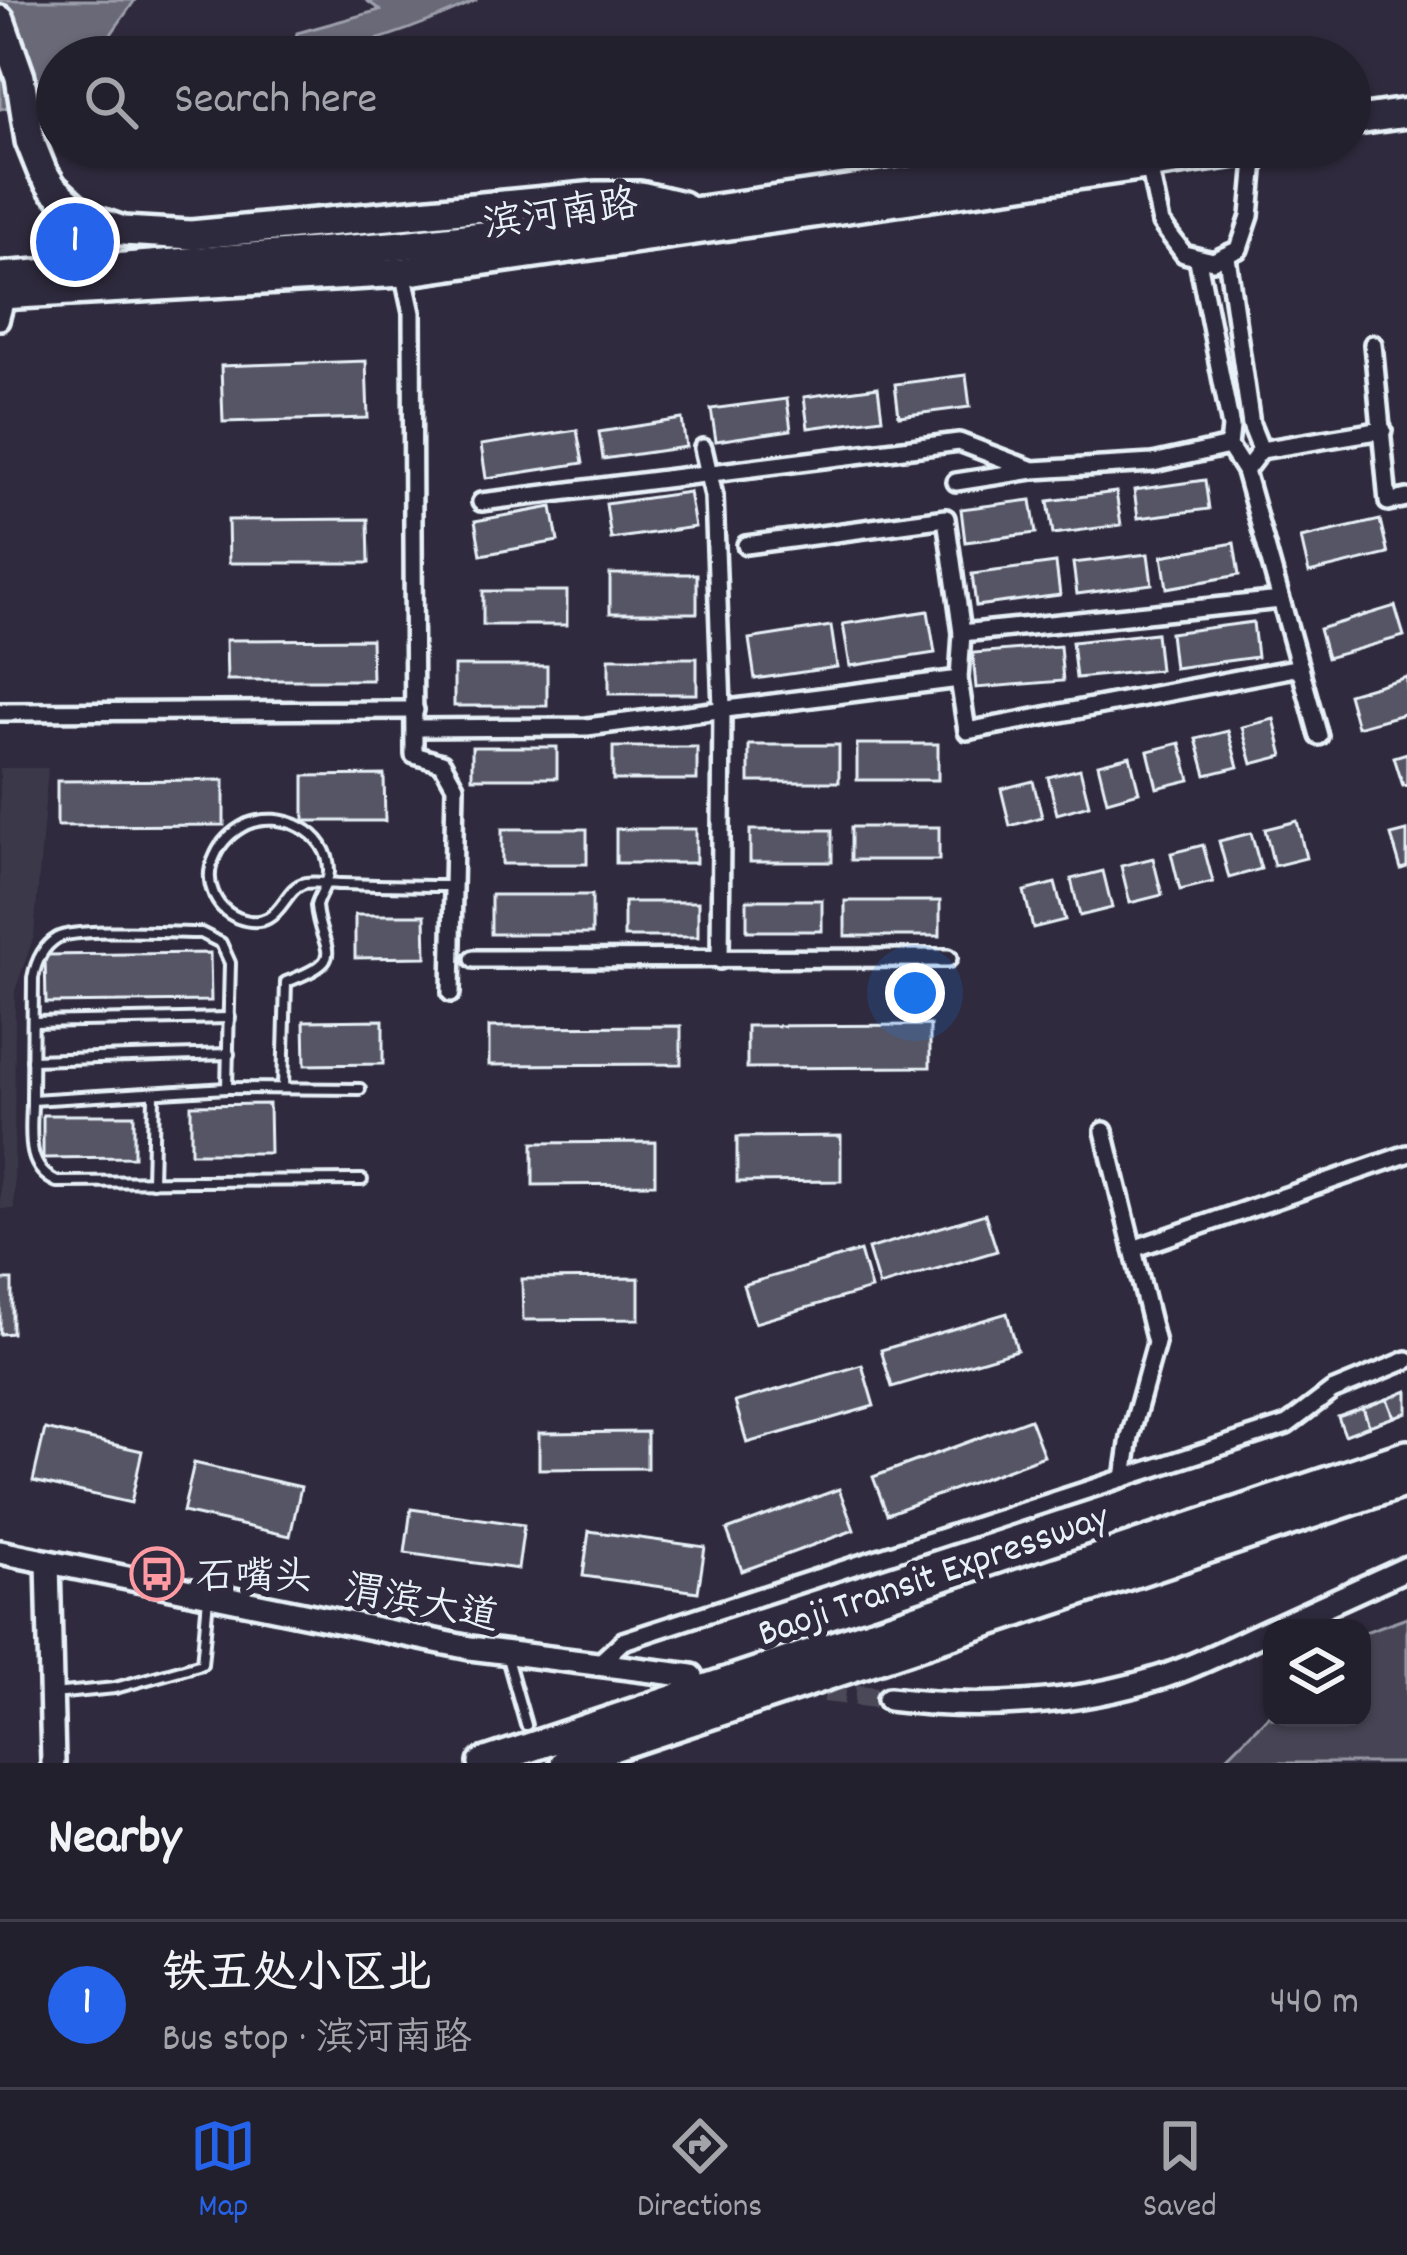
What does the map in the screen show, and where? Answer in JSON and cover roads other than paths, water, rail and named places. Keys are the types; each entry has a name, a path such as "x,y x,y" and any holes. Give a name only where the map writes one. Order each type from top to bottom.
{"highway":[{"path":"0,20 20,77 36,156"},
{"path":"1371,118 1407,113"},
{"path":"1371,134 1407,130"},
{"path":"41,168 53,188 86,218 122,231 191,236 596,196 640,196 701,211"},
{"name":"滨河南路","path":"2,297 1054,168"},
{"name":"滨河南路","path":"2,297 403,272 1075,168"},
{"name":"Baoji Transit Expressway","path":"483,1763 1407,1455"},
{"name":"Baoji Transit Expressway","path":"565,1763 1407,1482"}],"main road":[{"name":"渭滨大道","path":"0,1552 505,1652 692,1676"},
{"path":"48,1562 52,1763"},
{"path":"1296,1619 1407,1568"},
{"path":"889,1699 947,1706 1067,1700 1163,1677 1263,1634"}],"street":[{"path":"1154,168 1161,223 1184,254 1198,260 1227,257 1240,249 1259,168"},
{"path":"1227,257 1251,424 1261,450"},
{"path":"1198,260 1231,427 1229,446 1245,471 1319,736"},
{"path":"403,272 412,313 414,755 442,763 455,786 452,993"},
{"path":"1373,344 1388,502 1407,498"},
{"path":"1245,471 1261,450 1383,430"},
{"path":"481,502 958,442 1033,470"},
{"path":"956,482 1033,470 1154,463 1229,446"},
{"path":"703,448 713,496 722,707 720,960"},
{"path":"746,544 946,518 962,633 959,679 967,730 1300,668"},
{"path":"962,633 1281,600"},
{"path":"415,728 587,727 959,679"},
{"path":"0,712 415,710"},
{"path":"474,959 948,958"},
{"path":"1104,1131 1156,1343 1130,1437 1124,1478"},
{"path":"1133,1249 1407,1154"},
{"path":"598,1664 622,1640 1287,1425 1332,1391 1407,1360"}],"lane":[{"path":"284,1088 286,982 314,971 327,953 328,941 316,906 327,884 328,862 317,841 300,826 278,820 255,821 234,832 218,849 210,871 212,889 233,916 249,920 265,919 280,910 294,888 305,883 327,884 453,886"},
{"path":"226,1088 229,956 221,943 208,934 68,934 48,945 37,962 32,1022 32,1159 46,1177 57,1182 362,1180"},
{"path":"32,1022 230,1018"},
{"path":"32,1060 229,1054"},
{"path":"32,1100 226,1088 360,1089"},
{"path":"152,1182 154,1095"},
{"path":"51,1694 116,1688 202,1664 208,1595"},
{"path":"505,1652 526,1725"}],"water":[{"path":"0,0 135,0 110,36 36,36 36,100 0,109"},
{"path":"366,0 477,0 386,36 296,36 380,10"}],"tunnel":[{"path":"794,1688 889,1699"}],"place":[{"name":"铁五处小区北","path":"75,242"},
{"name":"石嘴头","path":"157,1574"}]}
